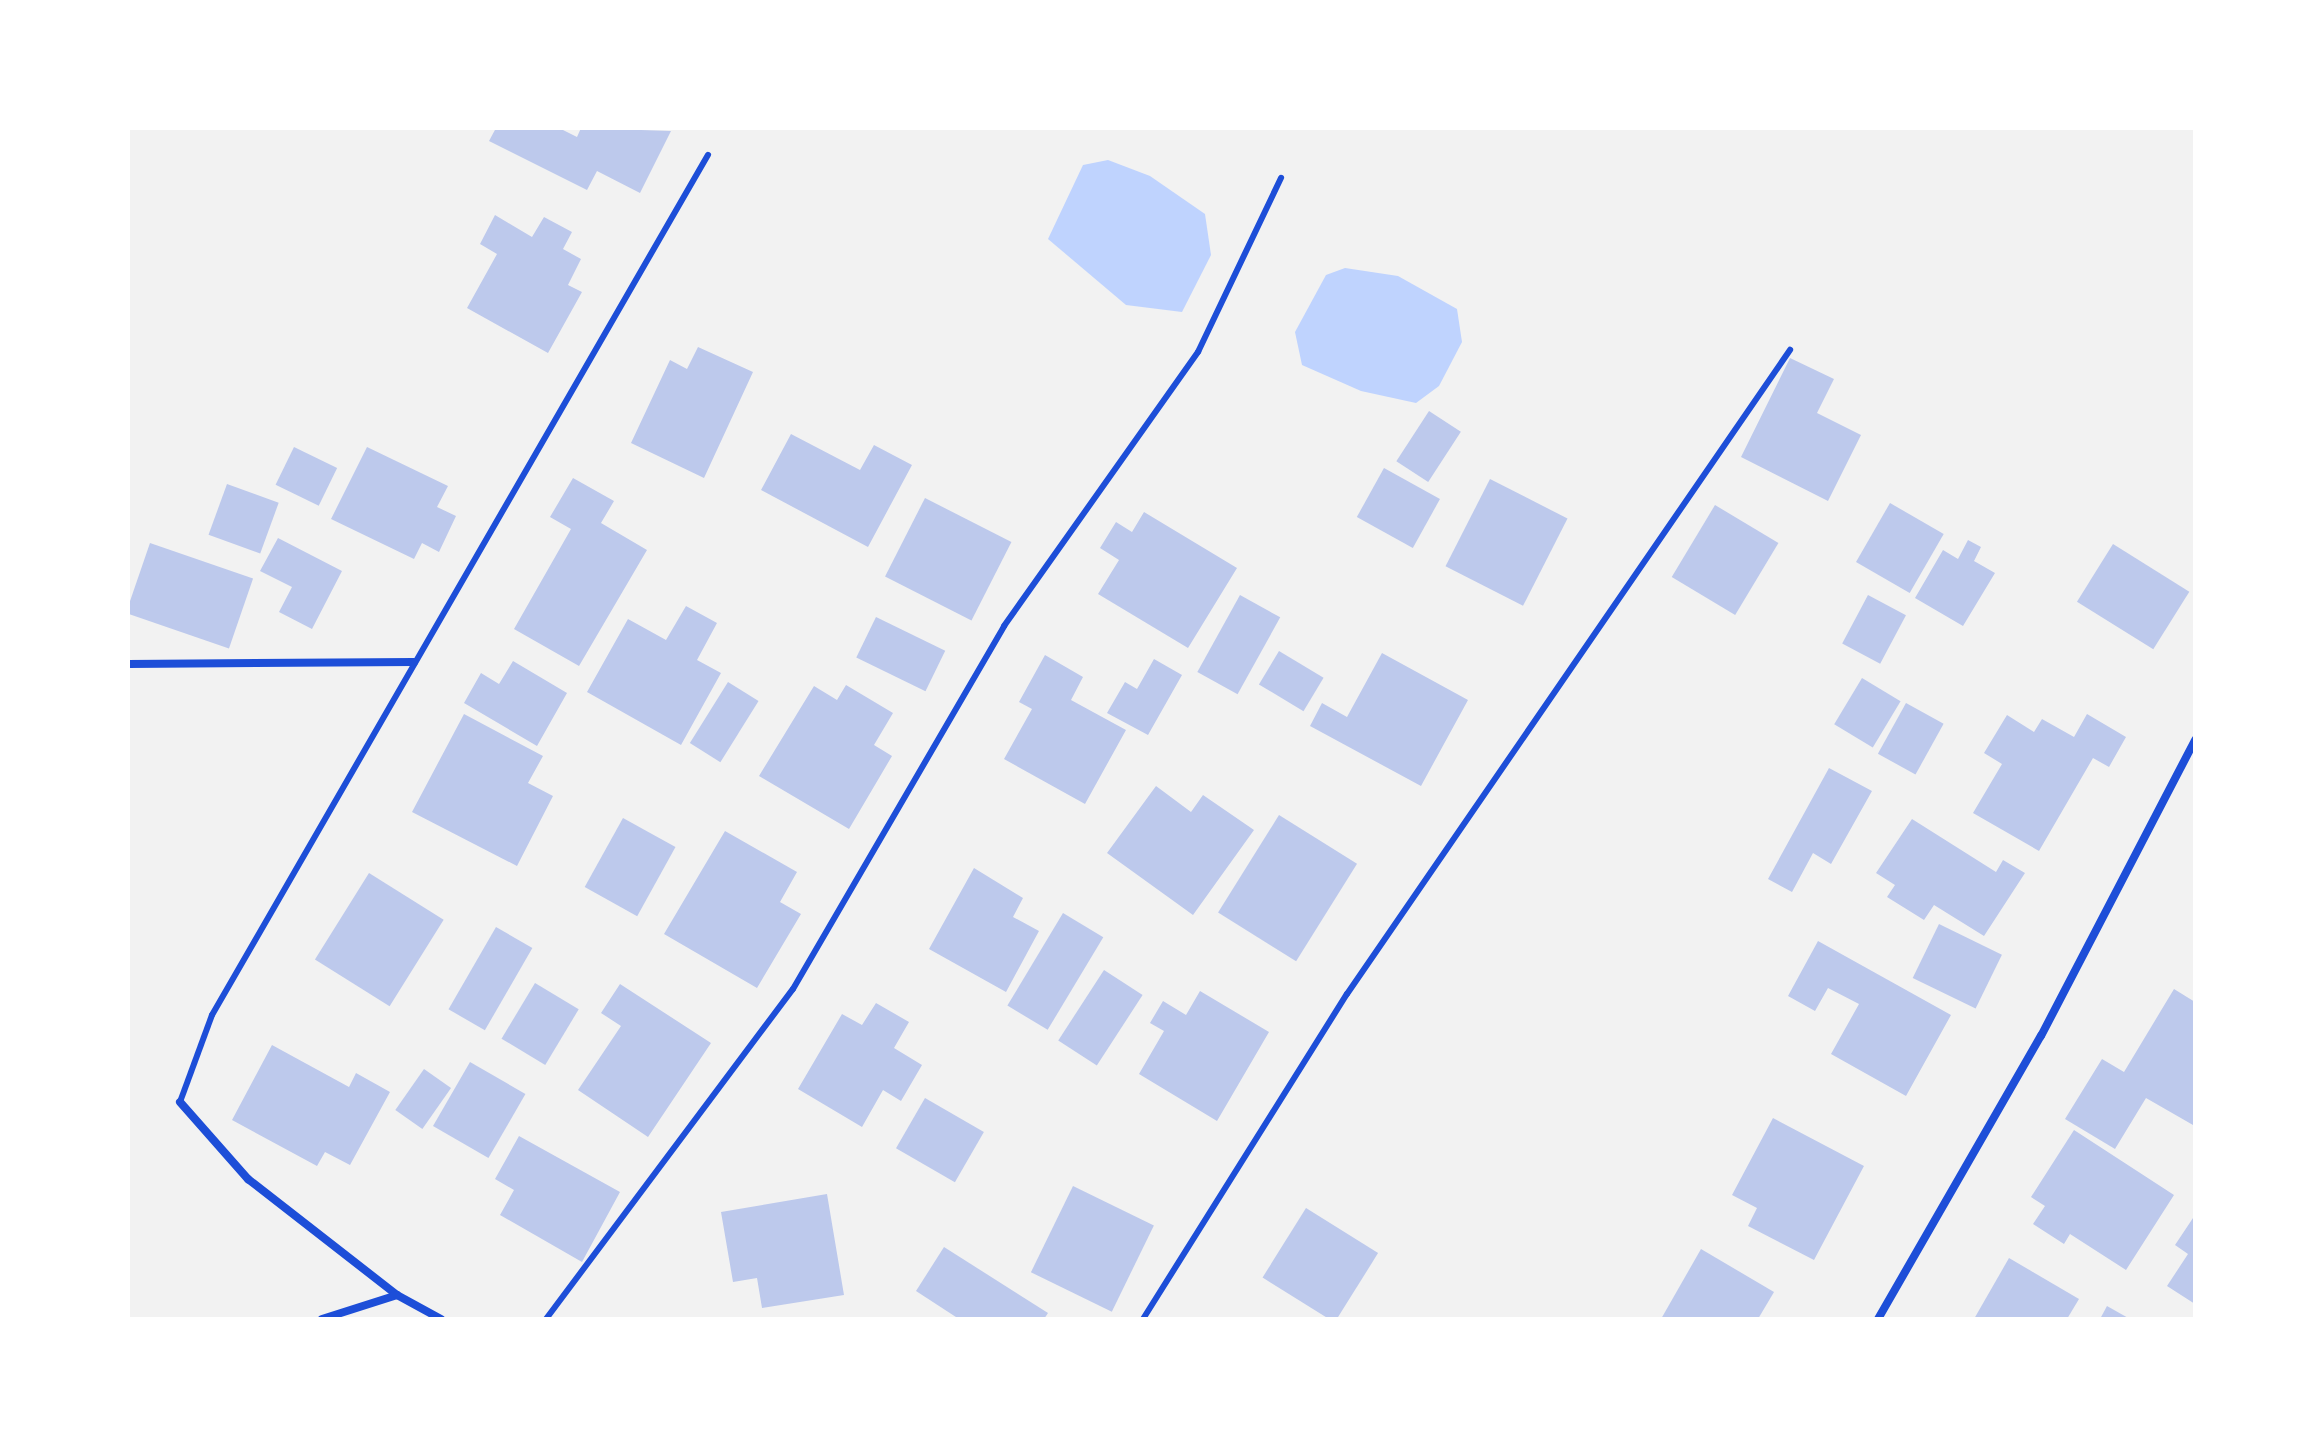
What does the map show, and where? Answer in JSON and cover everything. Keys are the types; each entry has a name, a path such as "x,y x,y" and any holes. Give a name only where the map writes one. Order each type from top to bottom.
{"street":[{"path":"128,664 414,662"},
{"path":"1878,1319 2041,1036 2195,740"},
{"path":"180,1102 248,1179 397,1295 441,1319"},
{"path":"322,1319 397,1295"}],"lane":[{"path":"180,1102 212,1015 708,155"},
{"path":"546,1319 793,989 1004,626 1198,352 1281,178"},
{"path":"1143,1319 1347,994 1790,350"}],"water":[{"path":"1108,160 1150,176 1205,214 1211,255 1182,312 1126,305 1048,239 1083,165"},
{"path":"1345,268 1398,276 1457,309 1462,342 1439,386 1416,403 1361,391 1302,365 1295,332 1326,275"}],"building":[{"path":"496,128 559,128 577,137 581,128 671,131 640,193 597,171 587,190 489,141"},
{"path":"495,215 532,237 544,217 572,232 563,249 581,259 568,285 582,292 548,353 467,308 497,254 480,244"},
{"path":"698,347 753,372 704,478 631,443 670,360 687,369"},
{"path":"1790,358 1834,379 1817,413 1861,435 1828,501 1741,457"},
{"path":"1429,411 1461,432 1428,482 1396,461"},
{"path":"791,434 860,470 874,445 912,465 868,547 761,490"},
{"path":"294,447 337,468 319,506 276,485"},
{"path":"367,447 448,486 437,507 456,516 439,552 422,543 414,559 331,519"},
{"path":"1384,468 1440,499 1413,548 1357,517"},
{"path":"573,478 614,501 601,523 647,550 579,666 514,629 571,529 550,517"},
{"path":"1490,479 1568,518 1523,606 1446,566"},
{"path":"227,484 279,503 260,554 209,535"},
{"path":"925,498 1011,542 971,620 885,576"},
{"path":"1890,503 1944,534 1910,593 1856,562"},
{"path":"1715,505 1778,543 1735,615 1672,577"},
{"path":"1144,512 1237,568 1188,648 1098,594 1119,560 1100,548 1116,522 1132,532"},
{"path":"278,538 342,571 312,629 279,612 292,587 260,571"},
{"path":"1968,540 1981,547 1974,561 1995,573 1963,626 1915,598 1943,550 1958,559"},
{"path":"150,543 253,578 229,648 128,614"},
{"path":"2113,544 2189,592 2153,649 2077,602"},
{"path":"1240,595 1280,617 1238,694 1197,672"},
{"path":"1868,595 1906,615 1880,664 1842,644"},
{"path":"686,606 717,623 697,660 721,673 681,745 587,692 628,619 666,640"},
{"path":"876,617 945,651 925,691 856,657"},
{"path":"1279,651 1324,678 1303,711 1259,684"},
{"path":"1382,653 1468,700 1421,786 1310,726 1322,703 1347,717"},
{"path":"1045,655 1083,677 1071,700 1126,730 1085,804 1004,759 1032,709 1019,702"},
{"path":"1154,659 1182,675 1148,735 1107,713 1125,682 1137,689"},
{"path":"513,661 567,693 537,746 464,703 481,673 499,684"},
{"path":"1862,678 1901,701 1873,747 1834,724"},
{"path":"728,682 759,701 720,762 690,743"},
{"path":"846,685 893,713 874,745 892,756 849,829 759,776 814,686 837,700"},
{"path":"1906,703 1944,724 1915,775 1878,754"},
{"path":"464,714 543,756 528,783 553,796 517,866 412,812"},
{"path":"2087,714 2126,737 2109,767 2093,758 2039,851 1973,813 2002,764 1984,753 2007,715 2034,732 2042,719 2074,737"},
{"path":"1829,768 1872,791 1831,864 1813,853 1792,892 1768,879"},
{"path":"1156,786 1191,812 1203,795 1254,830 1193,915 1107,853"},
{"path":"1279,815 1357,864 1296,961 1218,913"},
{"path":"623,818 675,847 637,916 585,887"},
{"path":"1912,819 1996,872 2003,860 2025,873 1984,936 1934,905 1924,920 1887,897 1895,885 1876,873"},
{"path":"725,831 797,872 780,902 801,914 757,988 664,934"},
{"path":"974,868 1023,898 1013,917 1039,931 1006,992 929,949"},
{"path":"369,873 444,920 390,1006 315,960"},
{"path":"1063,913 1103,937 1048,1030 1007,1006"},
{"path":"1939,924 2002,955 1976,1009 1913,978"},
{"path":"496,927 532,948 485,1030 448,1009"},
{"path":"1818,941 1951,1015 1906,1096 1831,1054 1859,1004 1828,988 1815,1011 1788,996"},
{"path":"1104,970 1143,995 1097,1066 1058,1040"},
{"path":"535,983 579,1009 545,1065 502,1039"},
{"path":"620,984 711,1043 648,1137 578,1090 621,1026 601,1013"},
{"path":"2174,989 2195,1002 2195,1121 2193,1125 2146,1098 2115,1149 2065,1119 2102,1059 2124,1072"},
{"path":"1200,991 1269,1032 1217,1121 1139,1074 1164,1031 1150,1023 1163,1001 1186,1015"},
{"path":"876,1003 909,1022 894,1048 922,1065 901,1101 883,1090 862,1127 798,1089 842,1014 862,1025"},
{"path":"272,1045 349,1087 356,1073 390,1092 350,1165 325,1152 317,1166 232,1120"},
{"path":"470,1062 525,1094 488,1158 433,1126"},
{"path":"424,1069 451,1088 422,1129 395,1110"},
{"path":"925,1098 984,1132 955,1182 896,1148"},
{"path":"1773,1118 1864,1166 1814,1260 1748,1226 1757,1208 1732,1195"},
{"path":"2074,1130 2174,1195 2126,1270 2070,1234 2064,1244 2033,1224 2045,1206 2031,1197"},
{"path":"519,1136 620,1192 582,1262 500,1215 514,1190 495,1179"},
{"path":"1073,1186 1154,1225 1112,1312 1031,1272"},
{"path":"827,1194 844,1295 762,1308 757,1278 733,1282 721,1212"},
{"path":"1306,1208 1378,1253 1337,1319 1329,1319 1263,1278"},
{"path":"2195,1215 2195,1304 2167,1286 2188,1254 2175,1245"},
{"path":"944,1247 1048,1313 1044,1319 959,1319 916,1291"},
{"path":"1701,1249 1774,1292 1758,1319 1661,1319"},
{"path":"2009,1258 2079,1299 2067,1319 1974,1319"},
{"path":"2107,1306 2130,1319 2100,1319"}]}
